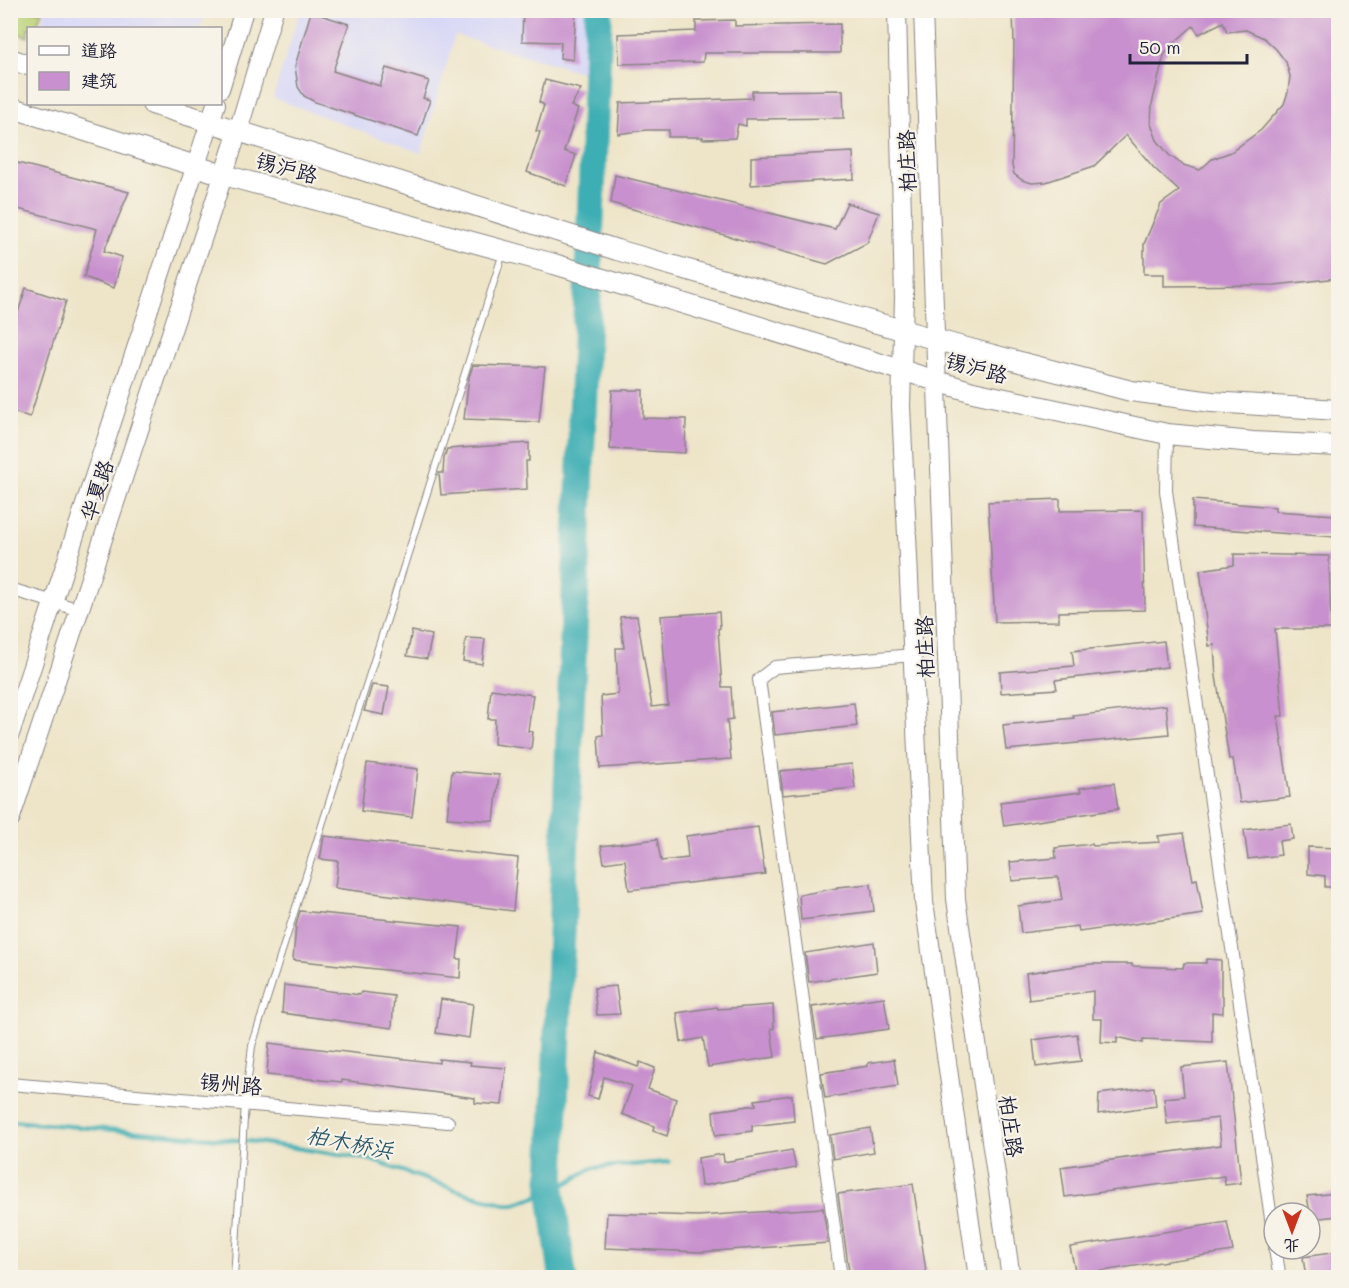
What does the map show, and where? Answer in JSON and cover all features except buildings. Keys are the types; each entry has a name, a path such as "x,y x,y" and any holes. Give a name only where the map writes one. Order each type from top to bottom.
{"main road":[{"path":"10,59 27,65"},
{"name":"锡沪路","path":"159,105 213,113 238,131 617,250 1131,391 1212,402 1338,410"},
{"name":"锡沪路","path":"10,107 224,175 503,252 555,264 994,397 1167,434 1253,442 1338,446"}],"street":[{"path":"222,82 244,10"},
{"name":"华夏路","path":"10,820 224,175 274,10"},
{"name":"柏庄路","path":"897,10 903,330 902,406 924,902 978,1278"},
{"name":"柏庄路","path":"923,10 956,900 1011,1278"},
{"name":"华夏路","path":"10,734 213,113"},
{"path":"1167,434 1166,491 1269,1201"},
{"path":"10,589 80,610"},
{"path":"841,1278 759,679 774,667 913,655"},
{"name":"锡州路","path":"10,1084 448,1122"},
{"path":"1277,1261 1280,1278"}],"lane":[{"path":"234,1278 245,1103 252,1046 503,252"}],"shaded area":[{"path":"45,10 206,11 200,27 47,27 41,25"},
{"path":"300,11 589,11 584,73 455,35 421,153 273,98"}],"green space":[{"path":"11,10 42,11 36,27 27,27 27,37 11,31"}],"waterway":[{"path":"563,1278 551,1192 599,10"},
{"name":"柏木桥浜","path":"10,1121 257,1142 368,1159 468,1194 510,1205 551,1192 593,1168 669,1162"}]}
